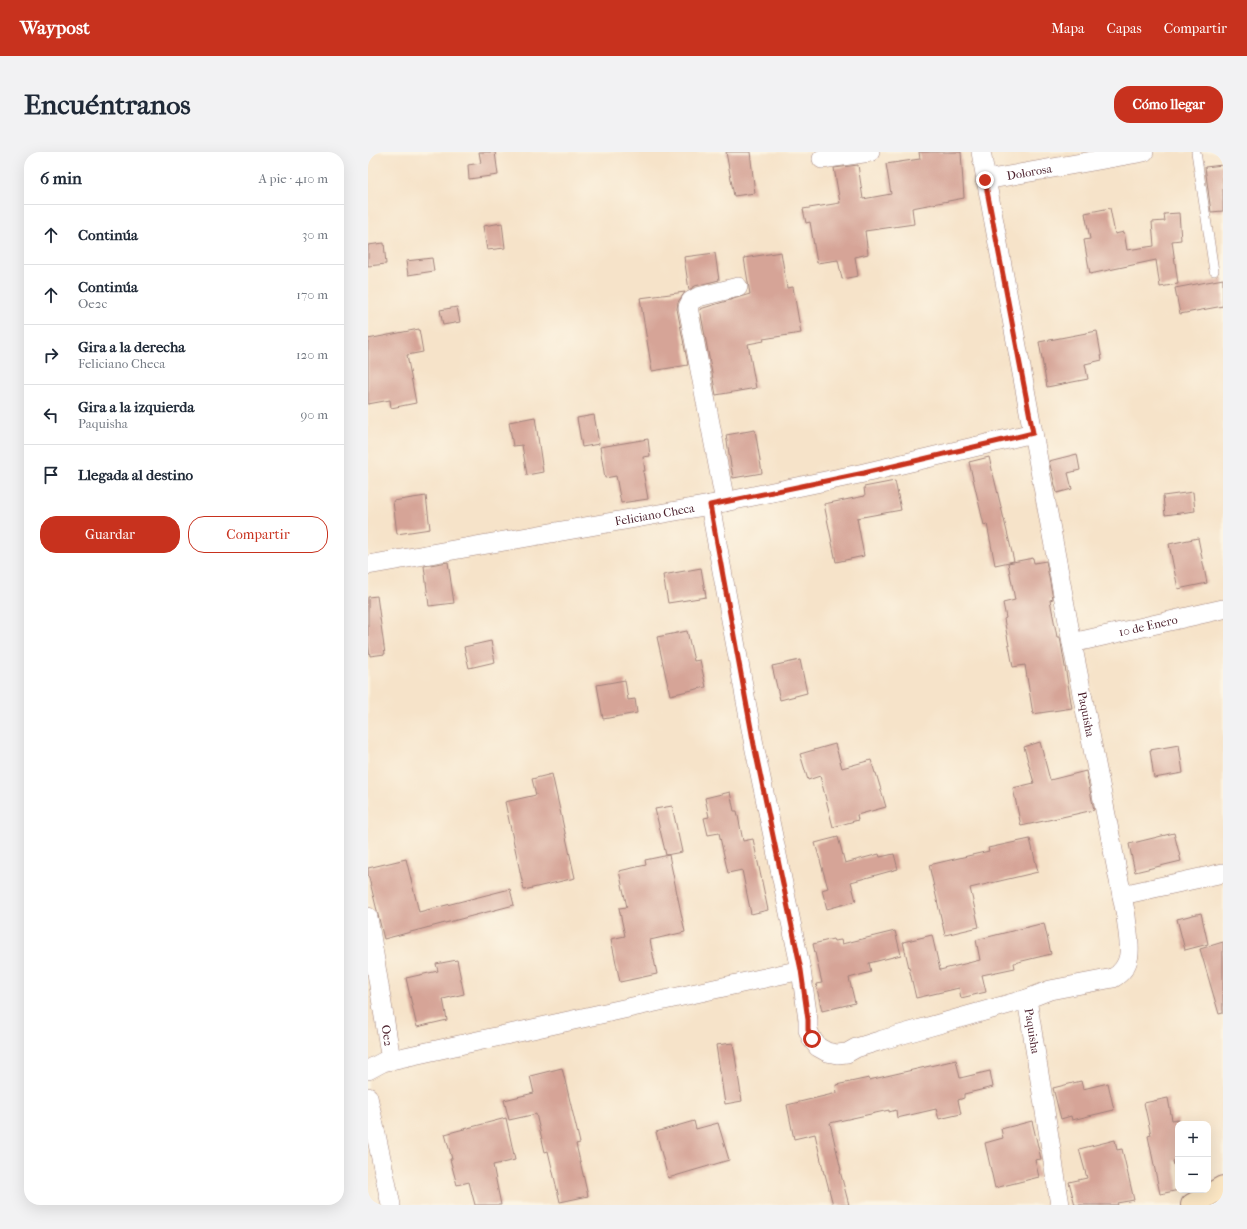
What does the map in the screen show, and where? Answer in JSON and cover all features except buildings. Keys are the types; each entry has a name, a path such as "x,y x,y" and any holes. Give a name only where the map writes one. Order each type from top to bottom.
{"street":[{"path":"822,159 870,152"},
{"name":"Paquisha","path":"981,152 1072,643 1126,916 1130,953 1125,968 1120,974 1113,978 1050,990 1027,999 1060,1205"},
{"name":"Dolorosa","path":"985,180 1144,152"},
{"path":"738,287 698,297 691,302 688,307 754,745 801,970 808,1030 818,1047 827,1052 837,1054 847,1053 856,1048 882,1040 1027,999"},
{"name":"Feliciano Checa","path":"368,565 718,504 864,473 1033,433"},
{"name":"10 de Enero","path":"1072,643 1223,609"},
{"path":"1122,895 1223,873"},
{"name":"Oe2","path":"368,917 391,1060"},
{"path":"368,1070 383,1062 391,1060 801,970"},
{"path":"368,1098 391,1205"},
{"path":"1192,1205 1223,1187"}],"lane":[{"path":"1196,152 1214,271"}],"route":[{"path":"812,1039 808,1030 801,970 754,745 710,505 864,473 1033,433 985,180"}]}
